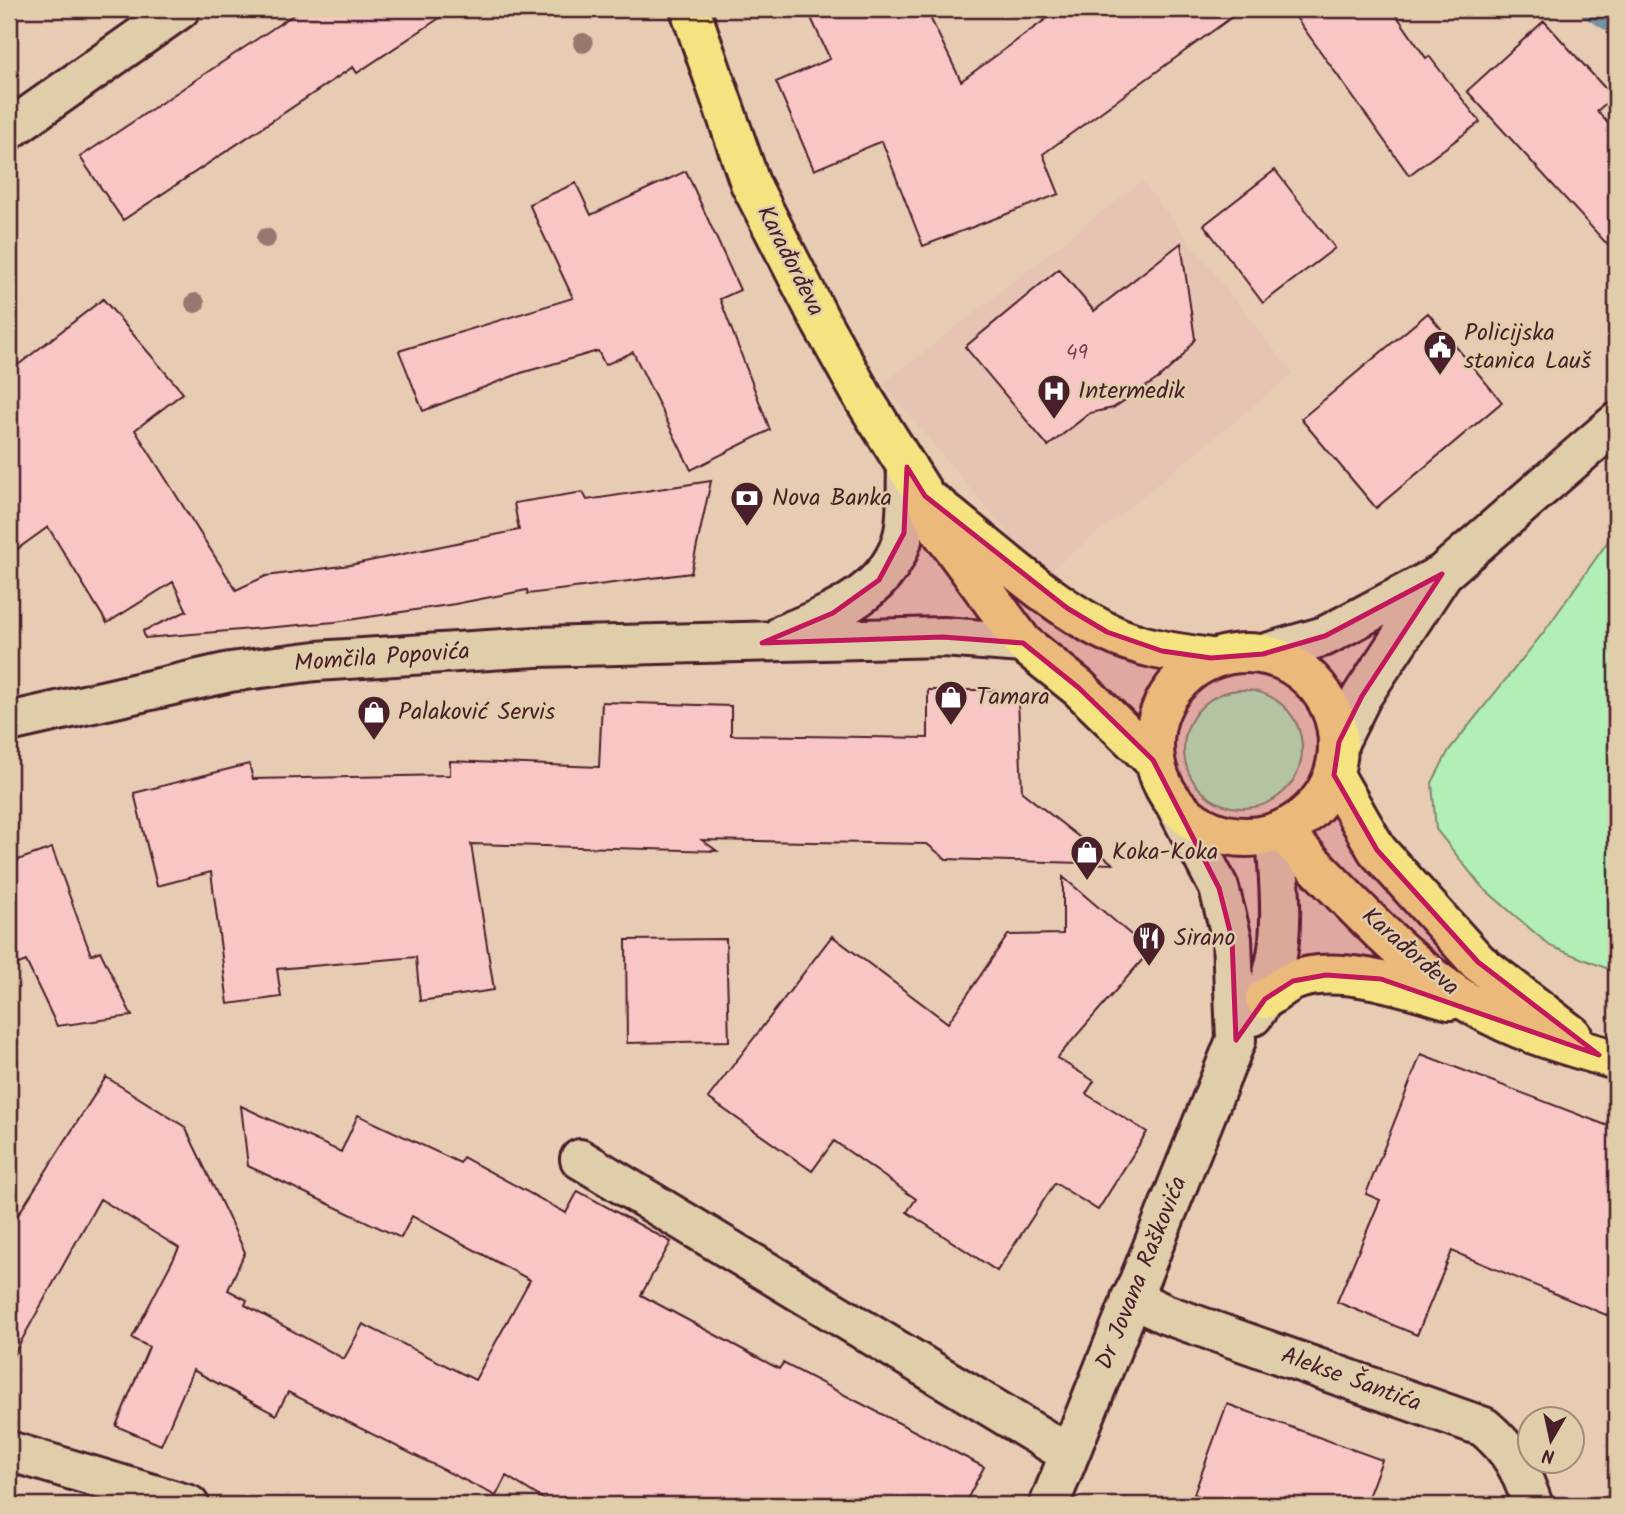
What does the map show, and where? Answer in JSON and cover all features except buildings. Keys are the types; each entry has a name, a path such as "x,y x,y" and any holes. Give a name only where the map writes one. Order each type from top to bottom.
{"main road":[{"name":"Karađorđeva","path":"690,9 750,183 839,355 916,482 940,530 1023,643 1079,688 1153,760"},
{"name":"Karađorđeva","path":"916,482 1067,608 1107,632 1162,651 1211,658"},
{"path":"1235,652 1263,654 1288,662 1310,678 1328,700 1337,726 1336,759 1315,807 1278,832 1252,837 1228,835 1206,828 1176,806 1166,791 1153,760 1152,738 1163,702 1187,673 1211,658 1235,652"},
{"name":"Karađorđeva","path":"1336,759 1377,850 1478,962 1608,1058"},
{"name":"Karađorđeva","path":"1278,832 1442,985 1476,1008 1524,1031 1608,1058"},
{"path":"1265,999 1293,981 1326,975 1381,979 1476,1008"}],"street":[{"path":"9,130 180,9"},
{"path":"1263,654 1325,636 1442,575 1616,423"},
{"name":"Momčila Popovića","path":"762,643 833,613 858,599 879,580 904,533 916,482"},
{"path":"1336,759 1362,696 1442,575"},
{"name":"Momčila Popovića","path":"9,722 230,672 316,661 536,647 943,637 1023,643"},
{"name":"Dr Jovana Raškovića","path":"1176,806 1220,888 1232,939 1236,1040"},
{"name":"Dr Jovana Raškovića","path":"1049,1505 1236,1040 1265,999 1280,949 1278,832"},
{"path":"580,1159 1069,1454"},
{"name":"Alekse Šantića","path":"1130,1298 1165,1314 1483,1427 1507,1446 1520,1469 1533,1505"},
{"path":"9,1451 189,1505"}],"highlighted area":[{"path":"907,467 925,496 1067,608 1107,632 1162,651 1211,658 1263,654 1325,636 1442,574 1362,696 1339,742 1334,775 1377,850 1478,962 1599,1055 1381,979 1326,975 1293,981 1265,999 1236,1040 1232,939 1219,888 1153,760 1079,688 1023,643 943,637 762,643 833,613 879,580 904,533"}],"shaded area":[{"path":"1142,181 1293,374 1044,576 883,384"}],"green space":[{"path":"1616,530 1616,972 1550,946 1481,886 1436,829 1432,783 1449,750 1544,632"},
{"path":"1243,690 1266,694 1285,707 1298,726 1302,749 1298,772 1285,791 1266,804 1243,808 1220,804 1201,791 1188,772 1184,749 1188,726 1201,707 1220,694"}],"waterway":[{"path":"1588,9 1616,26"}],"place":[{"name":"Policijska stanica Lauš","path":"1440,377"},
{"name":"Intermedik","path":"1054,421"},
{"name":"Nova Banka","path":"747,528"},
{"name":"Tamara","path":"951,727"},
{"name":"Palaković Servis","path":"374,742"},
{"name":"Koka-Koka","path":"1087,882"},
{"name":"Sirano","path":"1149,968"}]}
